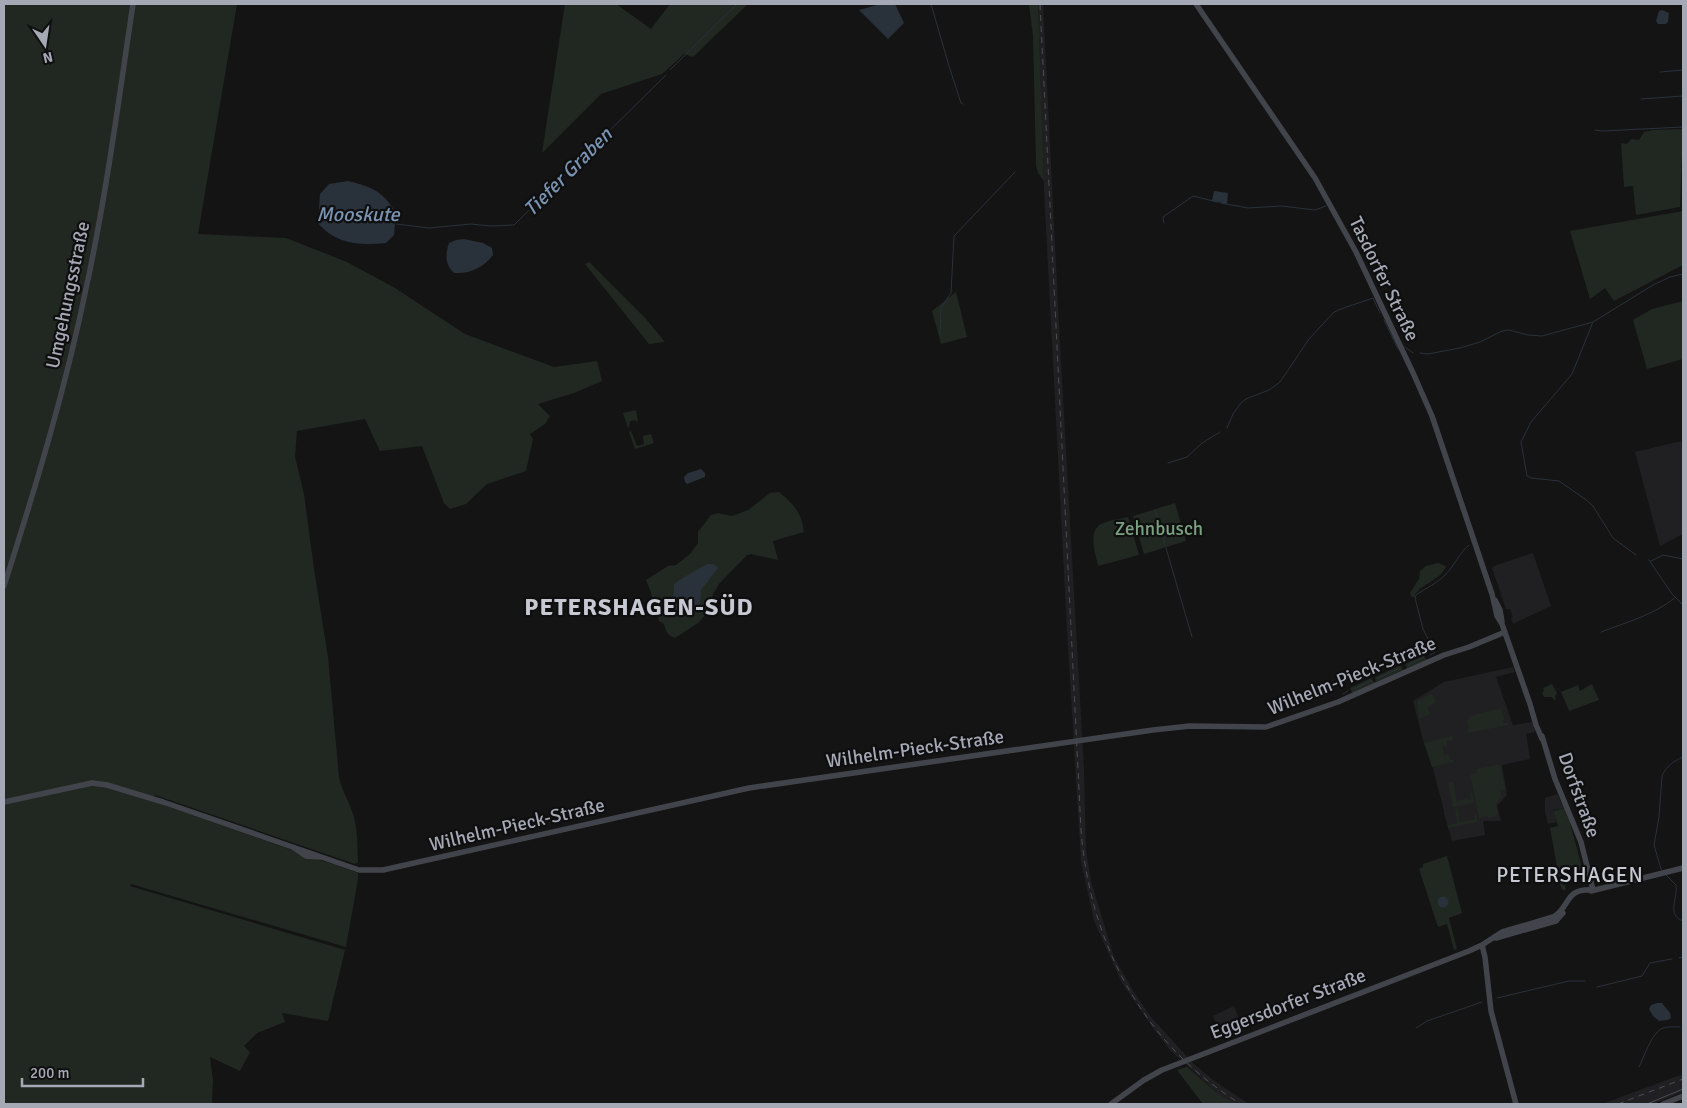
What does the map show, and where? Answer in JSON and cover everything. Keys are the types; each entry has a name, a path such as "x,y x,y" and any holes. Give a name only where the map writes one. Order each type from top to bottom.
{"street":[{"name":"Umgehungsstraße","path":"4,586 56,414 83,304 110,159 133,4"},
{"name":"Tasdorfer Straße","path":"1196,4 1315,178 1356,252 1432,416 1492,594 1500,610 1505,632"},
{"name":"Dorfstraße","path":"1505,632 1555,779 1578,833 1593,890"},
{"name":"Wilhelm-Pieck-Straße","path":"4,802 92,783 100,784 163,802 362,870 383,870 749,788 1160,729 1190,726 1266,727 1338,702 1444,655 1505,632"},
{"name":"Eggersdorfer Straße","path":"1112,1104 1144,1080 1162,1070 1482,945 1509,929 1558,914 1574,893 1683,868"},
{"path":"1482,945 1491,1012 1516,1104"},
{"path":"1663,1104 1683,1096"}],"shaded area":[{"path":"1038,4 1043,4 1084,769 1086,850 1091,881 1114,957 1151,1017 1193,1063 1213,1080 1249,1104 1235,1104 1216,1092 1170,1050 1153,1028 1122,983 1094,921 1081,861 1044,190"},
{"path":"1681,441 1683,451 1683,534 1660,546 1635,452"},
{"path":"1533,553 1551,606 1513,624 1510,609 1506,609 1492,568"},
{"path":"1513,667 1515,672 1496,677 1513,725 1532,722 1535,732 1526,734 1530,759 1502,765 1507,795 1497,806 1501,821 1483,821 1485,835 1452,841 1413,701 1444,682"},
{"path":"1557,794 1564,808 1553,810 1556,822 1548,824 1545,812 1545,798"},
{"path":"1234,1006 1244,1032 1225,1040 1213,1016"},
{"path":"1683,1074 1683,1092 1652,1104 1602,1104"}],"green space":[{"path":"4,4 237,4 198,234 286,238 347,262 395,288 465,334 554,367 597,361 602,381 574,393 538,404 550,416 545,424 530,434 533,439 526,471 487,484 466,504 450,509 444,503 422,446 380,451 365,419 297,431 295,457 304,494 328,657 339,777 355,820 358,862 355,864 155,795 152,801 292,850 304,857 327,862 358,873 358,879 346,947 131,884 130,886 345,950 328,1021 282,1013 285,1022 257,1033 244,1046 250,1052 240,1071 210,1057 213,1080 212,1104 4,1104"},
{"path":"565,4 616,4 651,29 670,4 748,4 693,57 684,54 662,74 601,94 542,153"},
{"path":"1029,4 1038,4 1044,181 1038,173 1036,165 1033,36"},
{"path":"1683,129 1680,207 1636,215 1633,186 1624,187 1621,143 1627,144 1631,139 1639,140 1644,132"},
{"path":"1683,211 1683,265 1614,301 1605,288 1590,299 1570,231"},
{"path":"589,262 646,319 665,342 649,344 585,264"},
{"path":"956,292 967,337 941,344 932,311"},
{"path":"1683,301 1683,359 1647,369 1633,320 1652,309"},
{"path":"636,410 638,421 630,421 628,428 623,413"},
{"path":"631,431 637,446 644,444 643,436 651,434 654,443 635,449 629,432"},
{"path":"779,492 796,509 804,532 773,541 778,560 751,554 747,555 719,584 713,594 707,613 698,623 675,638 670,636 664,624 659,621 646,580 668,566 676,565 690,554 698,543 698,532 711,515 718,513 732,516 748,510 770,493"},
{"name":"Zehnbusch","path":"1175,503 1186,541 1144,554 1133,516"},
{"name":"Zehnbusch","path":"1128,517 1139,555 1098,566 1093,538 1094,532 1101,524"},
{"path":"1438,563 1446,566 1440,575 1421,588 1412,597 1410,593 1419,579 1420,571 1426,566"},
{"path":"1423,656 1427,660 1407,669 1405,664"},
{"path":"1399,666 1403,670 1376,682 1375,677"},
{"path":"1371,678 1375,683 1353,694 1350,688"},
{"path":"1552,684 1557,693 1555,696 1556,701 1551,697 1544,697 1542,693 1544,691 1543,688"},
{"path":"1592,684 1599,700 1569,711 1561,692 1578,685 1580,691"},
{"path":"1432,693 1436,702 1427,708 1431,714 1419,719 1417,701"},
{"path":"1501,708 1504,717 1503,723 1508,723 1508,725 1468,733 1467,721 1470,716"},
{"path":"1452,736 1453,740 1447,741 1447,746 1442,747 1444,755 1449,754 1450,760 1454,762 1432,767 1424,743"},
{"path":"1500,764 1505,789 1500,790 1501,796 1496,805 1498,813 1496,816 1489,818 1486,816 1479,818 1470,774 1476,773 1477,769"},
{"path":"1453,782 1457,802 1466,798 1467,800 1471,799 1470,793 1472,793 1474,803 1453,807 1448,783"},
{"path":"1564,808 1582,867 1576,875 1573,873 1577,871 1575,865 1565,869 1567,875 1570,874 1571,876 1565,879 1563,875 1559,876 1563,885 1565,885 1566,889 1564,891 1561,888 1550,828 1558,826 1553,811"},
{"path":"1455,809 1458,809 1460,822 1475,819 1474,814 1476,813 1478,822 1449,828 1449,831 1444,812 1448,825 1457,823"},
{"path":"1447,856 1462,913 1449,918 1457,949 1454,950 1447,924 1438,927 1419,869 1423,867 1423,864"},
{"path":"1187,1067 1216,1092 1235,1104 1203,1104 1177,1070"}],"water":[{"path":"881,4 895,4 904,23 888,39 859,10"},
{"path":"1662,10 1669,13 1668,22 1666,24 1658,24 1656,21 1659,11"},
{"name":"Mooskute","path":"348,181 364,185 376,191 396,213 394,235 386,243 358,244 349,242 332,235 318,223 320,194 329,184"},
{"path":"1214,191 1228,193 1227,204 1212,201"},
{"path":"464,239 483,243 492,248 493,255 476,269 454,273 447,263 446,255 449,243"},
{"path":"701,469 705,473 705,477 687,484 685,482 684,477 688,473"},
{"path":"708,564 714,564 718,568 701,590 700,606 678,617 673,603 674,584"},
{"path":"1443,896 1449,902 1443,908 1437,902"},
{"path":"1662,1003 1670,1013 1671,1018 1659,1021 1653,1016 1649,1009 1651,1005"}],"waterway":[{"name":"Tiefer Graben","path":"670,70 737,4"},
{"path":"931,4 949,66 961,103 963,104"},
{"path":"1660,72 1683,70"},
{"name":"Tiefer Graben","path":"396,224 429,228 471,224 490,226 514,225 666,75"},
{"path":"1641,99 1683,96"},
{"path":"1595,130 1683,127"},
{"path":"940,335 941,308 951,293 954,236 1015,172"},
{"path":"1164,223 1163,217 1193,196 1217,202"},
{"path":"1221,203 1248,208 1282,206 1315,210 1326,206"},
{"path":"1420,353 1428,354 1460,348 1480,342 1502,331 1509,330 1528,335 1542,336 1593,322 1653,285 1670,277 1683,274"},
{"path":"1227,428 1233,414 1241,403 1246,399 1269,390 1280,382 1309,339 1333,313 1373,298 1380,313"},
{"path":"1384,320 1398,349"},
{"path":"1593,322 1572,374 1531,422 1521,442 1527,476 1559,481 1585,499 1593,506 1613,538 1636,555"},
{"path":"1405,347 1413,353"},
{"path":"1168,463 1187,457 1202,443 1220,432"},
{"path":"1155,510 1165,545"},
{"path":"1430,655 1435,652 1423,629 1415,598 1416,595 1443,577 1469,545"},
{"path":"1166,548 1192,637"},
{"path":"1651,561 1663,555 1683,559"},
{"path":"1649,560 1672,594 1683,605"},
{"path":"1601,632 1659,609 1676,597"},
{"path":"1408,665 1424,657"},
{"path":"1378,678 1400,668"},
{"path":"1354,689 1372,680"},
{"path":"1343,694 1348,691"},
{"path":"1663,871 1654,845 1659,817 1662,776 1671,764 1683,757"},
{"path":"1665,874 1676,885 1674,911 1675,915 1683,921"},
{"path":"1679,958 1683,957"},
{"path":"1597,987 1642,976 1650,963 1672,959"},
{"path":"1497,998 1569,981 1585,981"},
{"path":"1416,1028 1427,1021 1482,1002"},
{"path":"1639,1067 1657,1032 1665,1027 1680,1027"}],"tram line":[{"path":"1647,1104 1683,1089"}],"railway":[{"path":"1040,4 1081,830 1086,872 1096,912 1110,951 1128,987 1150,1021 1176,1052 1206,1080 1241,1104"},
{"path":"1618,1104 1683,1079"}],"district":[{"name":"PETERSHAGEN-SÜD","path":"639,607"},
{"name":"PETERSHAGEN","path":"1570,875"}]}
